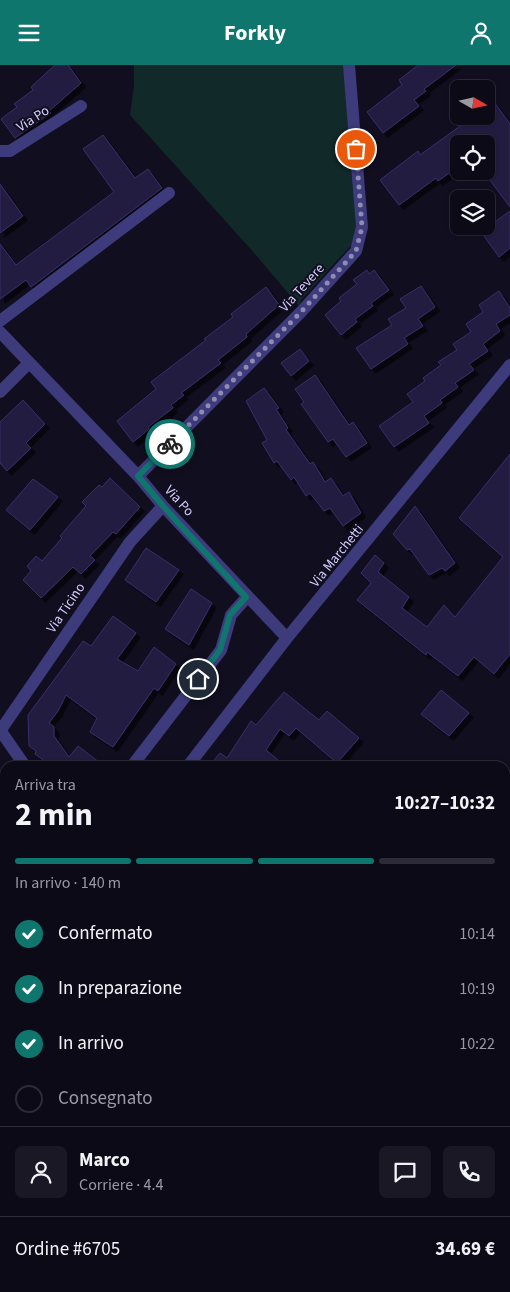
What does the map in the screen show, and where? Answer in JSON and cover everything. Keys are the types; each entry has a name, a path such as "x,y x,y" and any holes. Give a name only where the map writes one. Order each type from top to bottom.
{"street":[{"name":"Via Tevere","path":"138,476 301,312 356,251 362,227 349,65"},
{"name":"Via Po","path":"0,151 10,151 81,106"},
{"path":"0,321 169,193"},
{"name":"Via Po","path":"0,332 138,476 246,597 287,637"},
{"path":"0,392 29,363"},
{"name":"Via Marchetti","path":"192,761 287,637 510,365"},
{"name":"Via Ticino","path":"0,731 130,541 163,506"},
{"path":"136,761 220,650 230,615 246,597"},
{"path":"0,731 21,761"}],"green space":[{"path":"134,65 352,65 366,229 301,300 299,306 255,254 130,115 134,86"}],"building":[{"path":"55,65 68,65 81,83 49,111 51,113 15,138 1,119 17,107 14,104 33,90 31,87"},
{"path":"418,65 456,65 424,89 426,91 414,100 419,106 383,133 367,112 402,85 399,80"},
{"path":"495,103 510,124 510,207 490,180 495,180 495,135 450,135 450,172 438,181 436,178 399,205 380,180 418,151 420,155 462,125 495,125"},
{"path":"103,135 135,178 148,169 162,188 31,287 26,280 0,299 0,244 16,265 114,192 83,149"},
{"path":"0,184 23,216 0,233"},
{"path":"510,211 510,248 499,257 483,235 495,235 495,222"},
{"path":"367,270 369,274 374,270 389,290 371,303 373,306 355,319 357,322 341,335 325,315 341,301 339,298 357,284 353,280"},
{"path":"421,286 435,307 418,319 423,326 404,338 408,344 371,369 356,348 392,325 388,319 406,308 400,299"},
{"path":"266,287 279,305 246,334 247,337 218,360 221,363 181,393 184,395 171,405 173,408 148,427 149,429 133,442 117,421 156,389 151,382 206,340 204,339 233,317 231,314"},
{"path":"499,291 510,308 510,315 496,324 500,331 483,344 488,351 469,364 474,370 455,383 458,387 440,400 442,403 424,416 429,423 394,447 379,426 413,402 407,394 425,381 423,378 441,365 438,362 457,350 453,344 471,332 466,324 483,312 479,305"},
{"path":"300,349 309,361 291,376 281,363"},
{"path":"315,375 349,425 353,422 367,443 346,457 333,439 328,442 301,404 304,402 295,389"},
{"path":"264,388 279,408 276,409 288,428 286,430 310,464 313,462 325,482 331,478 343,496 349,492 361,513 343,526 330,508 324,511 310,493 306,496 294,477 291,480 277,461 274,463 262,443 267,440 246,401"},
{"path":"23,400 45,424 26,443 31,448 7,471 0,463 0,422"},
{"path":"510,454 510,654 494,674 474,657 458,676 427,652 426,655 357,600 371,583 361,573 375,555 384,563 378,572 409,597 402,608 427,627 444,605 455,617 503,557 459,518"},
{"path":"110,478 140,507 116,534 113,532 90,556 95,560 81,574 73,567 41,598 23,580 31,571 27,566 36,556 42,561 62,538 60,536 86,506 82,502 99,485 102,487"},
{"path":"33,479 58,497 30,530 6,510"},
{"path":"415,506 455,563 445,571 442,568 429,575 410,549 407,550 393,534"},
{"path":"146,548 179,570 156,602 125,580"},
{"path":"191,589 212,603 189,645 165,629"},
{"path":"113,616 136,633 117,659 138,671 154,647 176,664 158,691 154,688 113,747 90,732 97,718 66,695 49,723 54,727 54,736 69,757 78,746 98,761 44,761 35,754 36,751 29,746 28,715 83,641 91,646"},
{"path":"441,690 469,713 449,736 421,714"},
{"path":"284,692 319,720 327,711 359,738 339,761 335,761 296,728 289,736 280,729 266,750 277,761 213,761 220,753 227,758 251,721 256,725"}],"way so far":[{"path":"170,444 301,312 356,251 362,227 356,149"}],"route":[{"path":"170,444 138,476 246,597 230,615 220,650 198,679"}]}
